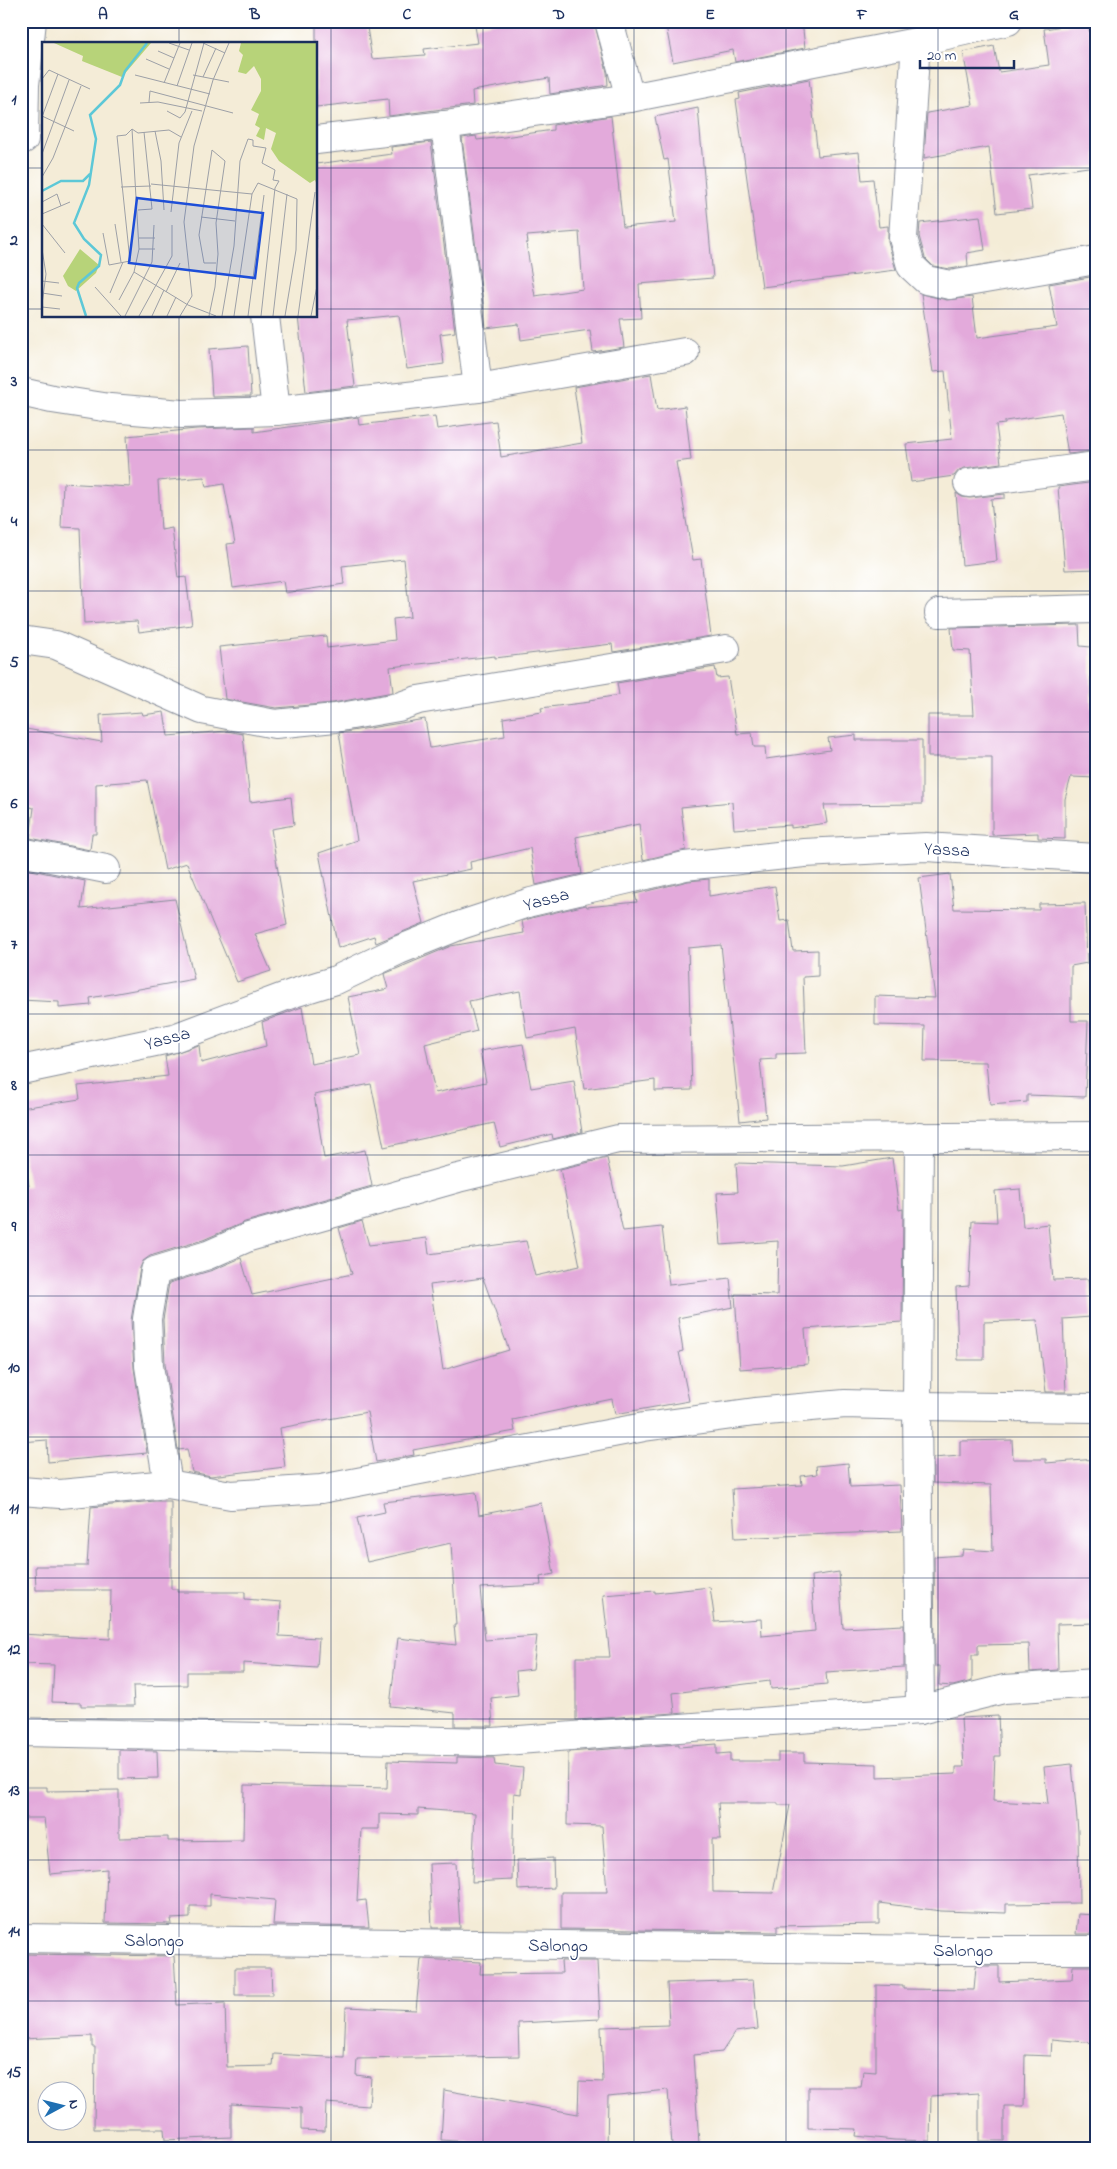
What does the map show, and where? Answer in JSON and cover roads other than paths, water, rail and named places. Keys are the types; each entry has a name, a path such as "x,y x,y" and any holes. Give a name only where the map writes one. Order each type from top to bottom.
{"street":[{"path":"30,139 24,85 32,21"},
{"path":"609,21 630,98"},
{"path":"318,140 445,125 630,98 916,42 1008,21"},
{"path":"916,42 903,238 911,266 926,280 950,285 1096,260"},
{"path":"445,125 478,388"},
{"path":"265,318 276,411"},
{"path":"21,392 110,408 182,414 276,411 478,388 685,352"},
{"path":"968,483 1096,466"},
{"path":"939,613 1096,609"},
{"path":"21,640 56,646 202,710 275,724 344,717 398,708 418,700 726,649"},
{"name":"Yassa","path":"21,1070 174,1038 294,993 336,980 399,950 470,922 531,902 685,866 804,852 926,847 1096,858"},
{"path":"21,852 106,869"},
{"path":"919,1136 917,1406 920,1710"},
{"path":"168,1484 149,1366 147,1319 155,1271 208,1255 258,1234 458,1178 618,1139 1096,1136"},
{"path":"21,1491 60,1494 168,1484 231,1495 321,1489 644,1427 746,1413 845,1404 1096,1408"},
{"path":"21,1732 493,1742 920,1710 1004,1689 1096,1683"},
{"name":"Salongo","path":"21,1938 936,1950 1096,1950"}]}
